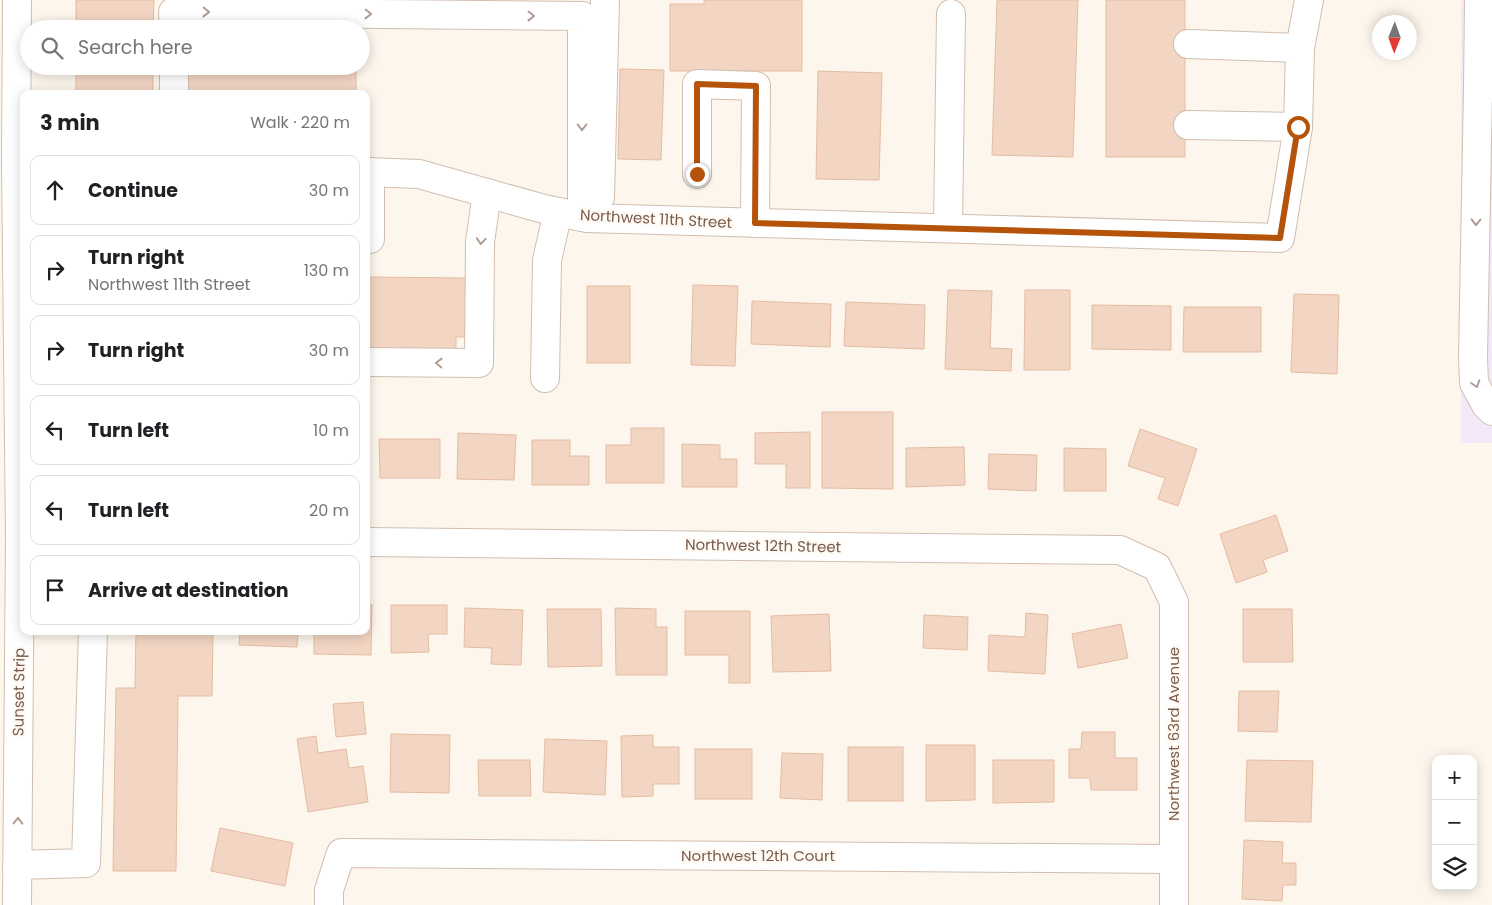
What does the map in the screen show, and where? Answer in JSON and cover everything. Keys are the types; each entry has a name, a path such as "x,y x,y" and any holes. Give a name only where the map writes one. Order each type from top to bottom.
{"street":[{"name":"Sunset Strip","path":"17,0 13,162 20,273"},
{"path":"545,378 547,260 580,216 605,0"},
{"path":"1188,125 1298,127 1300,48 1309,0"},
{"path":"1479,0 1485,88 1484,173 1473,358 1474,383 1486,405 1492,411"},
{"path":"174,20 174,12 582,16 580,216"},
{"path":"948,228 951,14"},
{"path":"1188,44 1300,48"},
{"path":"174,75 174,90"},
{"path":"697,174 697,84 756,86 755,223"},
{"name":"Northwest 11th Street","path":"370,172 419,174 580,216 1280,238 1298,127"},
{"path":"370,362 479,363 480,242 487,193"},
{"name":"Sunset Strip","path":"13,885 15,537 20,478"},
{"name":"Northwest 12th Street","path":"370,542 1120,550 1157,567"},
{"name":"Northwest 63rd Avenue","path":"1157,567 1174,602 1174,905"},
{"path":"13,885 86,863 93,635"},
{"name":"Northwest 12th Court","path":"329,905 329,890 341,853 1174,859"}],"shaded area":[{"path":"1461,0 1492,0 1492,443 1461,443"}],"building":[{"path":"76,0 154,0 153,20 76,20"},
{"path":"704,0 802,0 802,71 670,71 670,4 704,4"},
{"path":"997,0 1078,0 1073,157 992,155"},
{"path":"1106,0 1185,0 1185,157 1106,157"},
{"path":"620,69 664,70 661,160 618,159"},
{"path":"818,71 882,73 879,180 816,179"},
{"path":"76,75 153,75 153,90 76,90"},
{"path":"180,75 356,75 356,90 179,90"},
{"path":"370,277 466,278 466,337 456,337 456,356 370,356"},
{"path":"693,285 738,286 735,366 691,365"},
{"path":"587,286 630,286 630,363 587,363"},
{"path":"948,290 992,291 990,348 1012,349 1011,371 945,369"},
{"path":"1025,290 1070,290 1070,370 1024,370"},
{"path":"1294,294 1339,295 1337,374 1291,372"},
{"path":"752,301 831,304 830,347 751,344"},
{"path":"846,302 925,305 924,349 844,346"},
{"path":"1092,305 1171,306 1171,350 1092,349"},
{"path":"1184,307 1261,307 1261,352 1183,352"},
{"path":"822,412 893,412 893,489 822,488"},
{"path":"631,428 664,428 664,483 606,483 606,445 631,445"},
{"path":"1140,429 1197,449 1178,506 1158,499 1165,478 1128,466"},
{"path":"810,432 810,488 786,488 786,464 755,464 755,433"},
{"path":"458,433 516,435 514,480 457,479"},
{"path":"379,439 440,439 440,478 380,478"},
{"path":"532,440 570,440 570,456 589,456 589,485 532,485"},
{"path":"682,444 720,445 720,459 737,459 737,487 682,487"},
{"path":"964,447 965,485 906,487 906,448"},
{"path":"1064,448 1106,449 1106,491 1064,491"},
{"path":"989,454 1037,455 1036,491 988,489"},
{"path":"1276,515 1288,551 1263,560 1267,572 1236,583 1220,534"},
{"path":"370,605 372,605 371,655 314,654 314,635 370,635"},
{"path":"391,605 447,605 447,634 428,634 429,652 391,653"},
{"path":"465,608 523,610 521,665 491,664 492,648 464,647"},
{"path":"615,608 656,609 656,627 667,627 667,675 616,675"},
{"path":"547,609 601,609 602,666 548,667"},
{"path":"1243,609 1292,609 1293,662 1243,662"},
{"path":"685,611 750,611 750,683 729,683 729,655 685,655"},
{"path":"1026,613 1048,615 1045,674 988,671 989,635 1025,637"},
{"path":"829,614 831,671 773,672 771,616"},
{"path":"924,615 968,617 967,650 923,648"},
{"path":"1121,624 1128,658 1078,668 1072,634"},
{"path":"136,635 213,635 212,696 178,696 176,871 113,871 116,688 135,688"},
{"path":"240,635 298,635 297,647 239,645"},
{"path":"1239,691 1279,691 1277,732 1238,731"},
{"path":"363,702 366,734 336,737 333,704"},
{"path":"1082,732 1115,732 1115,758 1137,758 1137,790 1091,790 1090,778 1069,778 1069,749 1081,749"},
{"path":"391,734 450,735 449,793 390,792"},
{"path":"653,735 653,747 679,747 679,784 653,784 653,796 622,797 621,736"},
{"path":"316,736 318,753 346,749 349,768 363,766 368,802 308,812 297,739"},
{"path":"545,739 607,741 605,795 543,792"},
{"path":"926,745 975,745 975,800 926,801"},
{"path":"848,747 903,747 903,801 848,801"},
{"path":"695,749 752,749 752,799 695,799"},
{"path":"782,753 823,754 822,800 780,798"},
{"path":"478,760 530,760 531,796 479,796"},
{"path":"993,760 1054,760 1054,802 993,803"},
{"path":"1247,760 1313,761 1311,822 1245,821"},
{"path":"220,828 293,843 285,886 211,871"},
{"path":"1244,840 1283,842 1282,863 1296,863 1296,885 1283,885 1282,901 1242,899"}],"route":[{"path":"697,174 697,84 756,86 755,223 1280,238 1298,127"}]}
